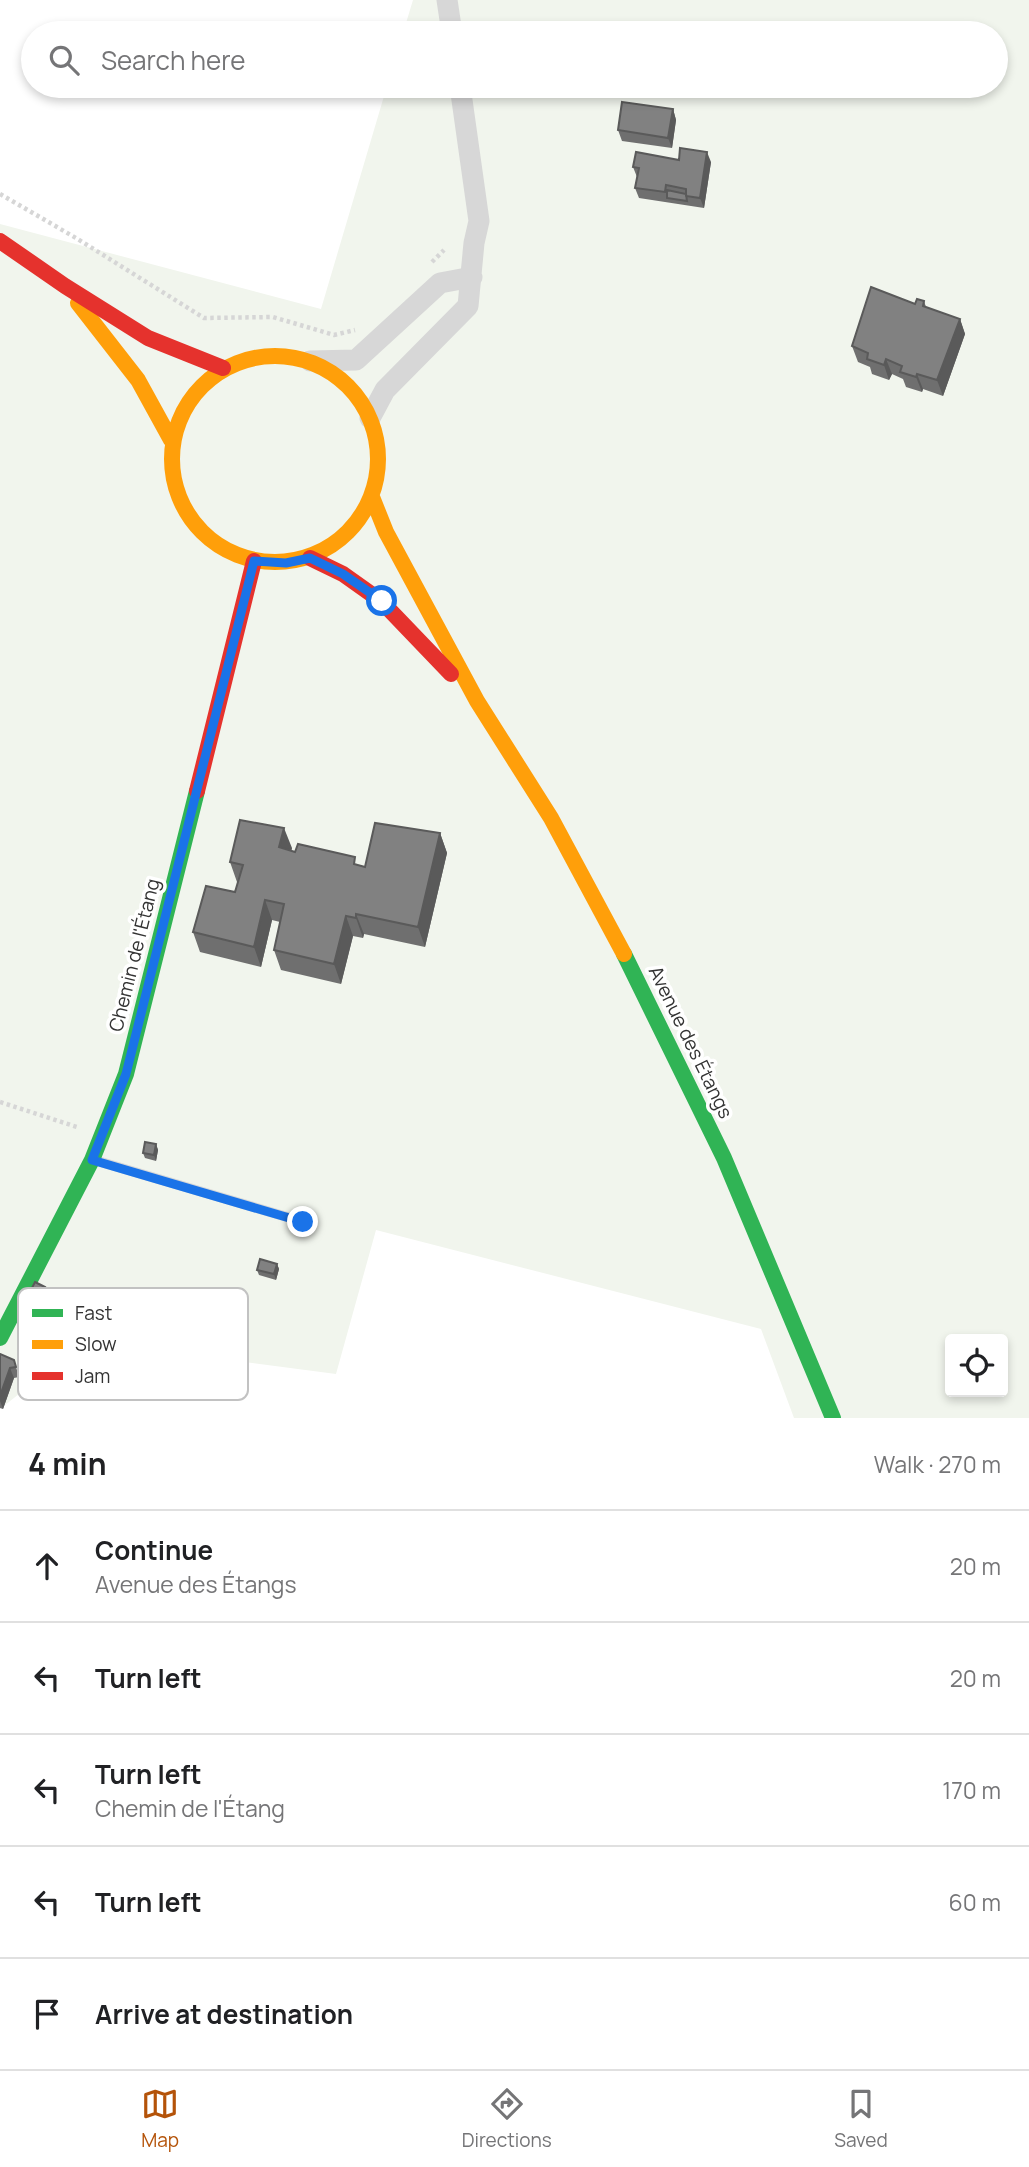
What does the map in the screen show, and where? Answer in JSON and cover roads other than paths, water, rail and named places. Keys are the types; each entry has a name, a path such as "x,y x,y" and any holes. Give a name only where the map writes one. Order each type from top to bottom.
{"street":[{"path":"447,0 450,21"},
{"path":"370,418 385,390 468,306 474,243 480,221 462,98"},
{"path":"0,241 148,338 223,368"},
{"path":"310,361 344,380 364,405 370,418 377,436 378,474 368,507 341,540 310,558 286,563 254,561 225,551 194,526 177,496 170,465 172,440 175,427 189,399 223,368 269,355 310,361 356,360 440,284 472,277"},
{"path":"65,286 138,380 172,440"},
{"name":"Avenue des Étangs","path":"372,497 386,532 477,701 551,818 642,988 724,1158 833,1418"},
{"name":"Avenue des Étangs","path":"310,558 343,574 382,601 477,701"},
{"name":"Chemin de l'Étang","path":"26,1288 92,1160 126,1074 254,561"},
{"name":"Chemin de l'Étang","path":"0,1338 18,1303"}],"lane":[{"path":"92,1160 303,1222"}]}
